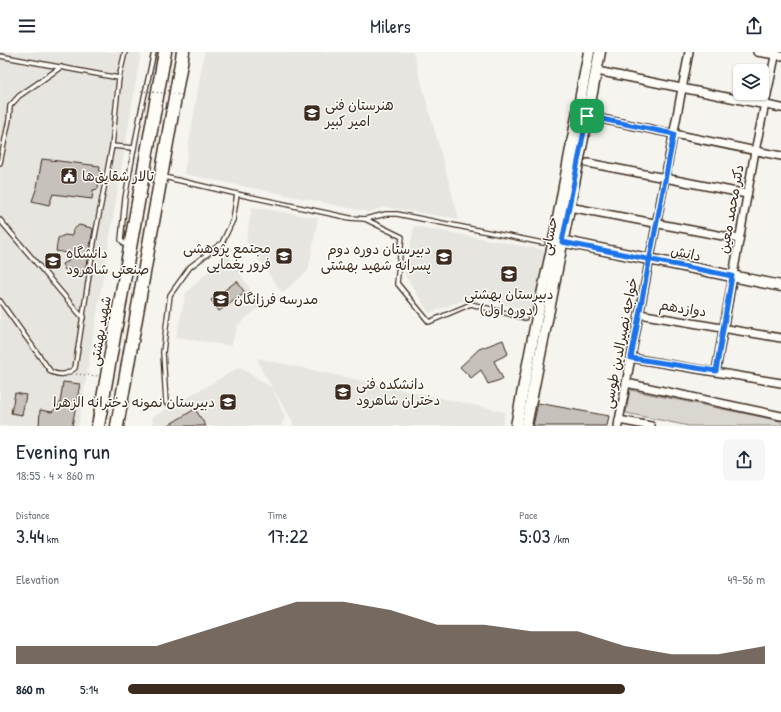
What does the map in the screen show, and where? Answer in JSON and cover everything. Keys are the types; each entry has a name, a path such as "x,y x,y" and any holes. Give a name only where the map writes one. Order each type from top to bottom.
{"highway":[{"name":"شهید بهشتی","path":"98,426 165,52"},
{"path":"117,426 183,52"},
{"path":"112,353 124,316 132,318 135,325"}],"main road":[{"name":"حسابی","path":"526,426 589,52"},
{"name":"حسابی","path":"516,426 537,317 569,207 600,52"},
{"name":"دانش","path":"558,241 781,286"}],"street":[{"name":"خواجه نصیرالدین طوسی","path":"618,423 690,52"},
{"path":"757,52 777,55"},
{"name":"دکتر محمد معین","path":"716,371 755,151 764,106 777,55"},
{"path":"597,71 764,106 781,108"},
{"path":"587,116 781,156"},
{"path":"588,162 747,194"},
{"path":"569,207 739,240"},
{"name":"دوازدهم","path":"639,314 781,338"},
{"path":"631,358 781,383"},
{"path":"626,383 781,416"},
{"path":"618,423 651,426"}],"lane":[{"path":"0,301 51,372 58,375 68,373 75,368 95,236 112,146 119,78 125,52"},
{"path":"130,250 121,240 121,228 134,148 154,52"},
{"path":"0,56 119,78"},
{"path":"0,163 10,106 19,96 61,67"},
{"path":"112,146 134,148"},
{"path":"161,176 350,218 365,219 386,214 397,214 543,244"},
{"path":"166,403 163,352 170,295 190,267 222,243 233,220 237,194"},
{"path":"365,219 402,237 398,282 428,322 471,304 524,318"},
{"path":"0,220 83,318"}],"path":[{"path":"141,91 184,96"},
{"path":"68,373 107,377"}],"shaded area":[{"name":"دانشگاه صنعتی شاهرود","path":"0,52 141,52 78,426 0,426"},
{"name":"هنرستان فنی امیر کبیر","path":"204,52 413,52 459,219 384,207 369,212 184,174"},
{"name":"مجتمع پژوهشی فرور یغمایی","path":"252,207 318,218 308,271 282,293 246,241"},
{"path":"414,226 545,250 533,312 472,297 429,313 405,275"},
{"name":"مدرسه فرزانگان","path":"227,253 261,306 238,325 231,346 176,337 186,293"},
{"name":"دانشکده فنی دختران شاهرود","path":"257,358 505,412 502,426 292,426 293,422 262,371"},
{"name":"دبیرستان نمونه دخترانه الزهرا","path":"240,367 272,388 285,417 281,426 152,426 153,417"},
{"path":"630,390 781,421 781,426 689,426 626,413"}],"building":[{"name":"تالار شقایق‌‌ها","path":"42,159 100,166 98,189 93,190 92,199 53,194 49,205 32,201 37,187"},
{"path":"79,225 92,228 93,230 84,275 71,272 67,269 65,270 62,264 69,261 67,253 56,251 58,238 65,235 72,236 73,230"},
{"path":"237,281 245,293 219,311 211,300"},
{"path":"503,340 508,354 494,361 503,379 488,384 481,370 471,378 460,367 479,349"},
{"path":"63,382 80,384 72,426 39,426 40,410 52,412 60,404"},
{"path":"15,393 26,395 22,415 11,413"},
{"path":"538,403 609,416 607,426 533,426"},
{"path":"195,409 206,426 167,426"}],"place":[{"name":"هنرستان فنی امیر کبیر","path":"312,113"},
{"name":"تالار شقایق‌‌ها","path":"69,176"},
{"name":"مجتمع پژوهشی فرور یغمایی","path":"284,256"},
{"name":"دبیرستان دوره دوم پسرانه شهید بهشتی","path":"444,257"},
{"name":"دانشگاه صنعتی شاهرود","path":"53,261"},
{"name":"دبیرستان بهشتی (دوره اول)","path":"509,274"},
{"name":"مدرسه فرزانگان","path":"221,299"},
{"name":"دانشکده فنی دختران شاهرود","path":"343,392"},
{"name":"دبیرستان نمونه دخترانه الزهرا","path":"228,402"}],"route":[{"path":"587,116 562,242 606,250 650,259 691,268 732,276 716,371 631,358 650,259 665,178 674,134 587,116"}]}
